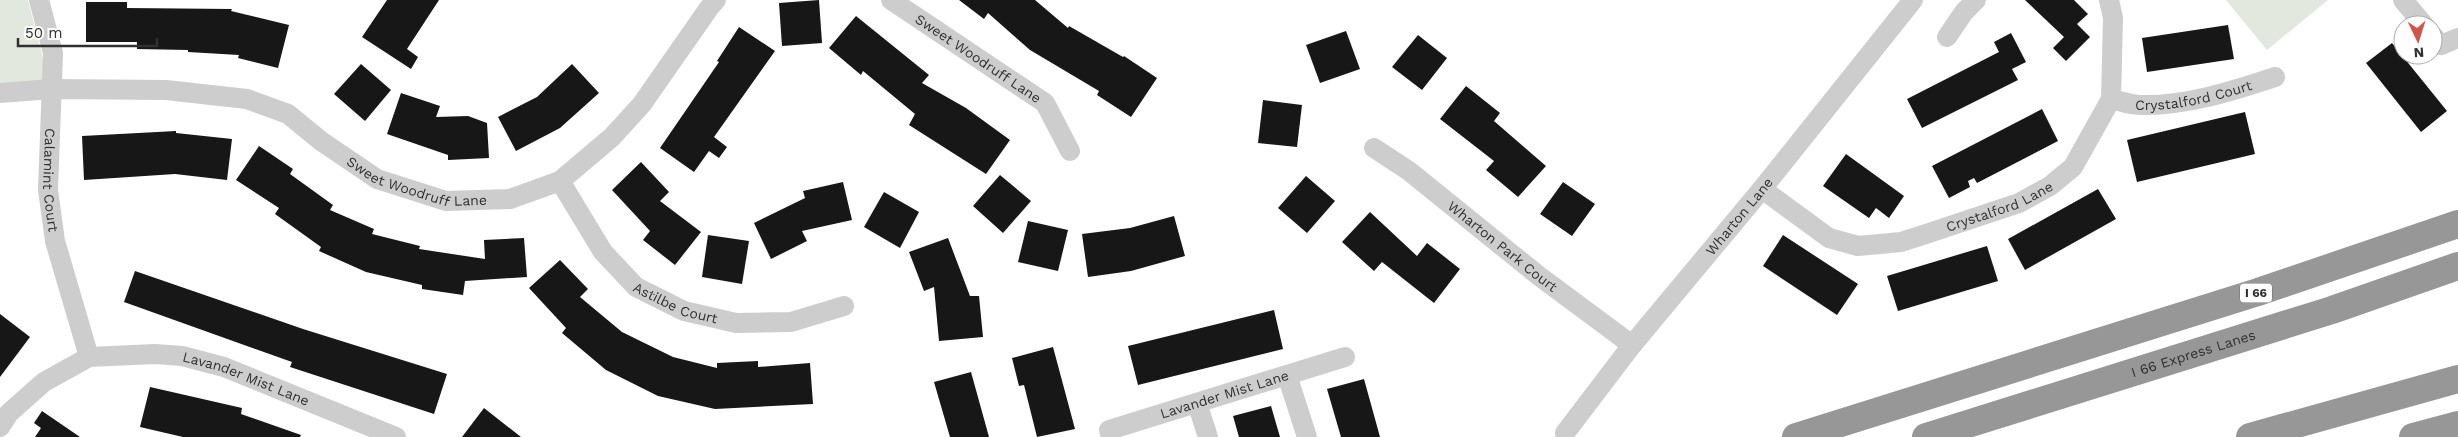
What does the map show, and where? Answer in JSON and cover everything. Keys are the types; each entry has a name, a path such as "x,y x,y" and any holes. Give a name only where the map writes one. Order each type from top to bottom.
{"highway":[{"name":"I 66","path":"1796,437 2240,298 2458,224"},
{"name":"I 66 Express Lanes","path":"1926,437 2332,310 2458,266"},
{"path":"2332,310 2458,280"},
{"path":"2250,437 2458,379"},
{"path":"2412,437 2458,425"}],"street":[{"name":"Calamint Court","path":"39,0 53,53 48,190 55,241 89,357"},
{"name":"Sweet Woodruff Lane","path":"0,93 51,89 166,90 247,99 288,114 321,141 377,179 446,201 510,199 560,181 612,137 642,104 716,0"},
{"name":"Sweet Woodruff Lane","path":"891,0 1044,103 1070,151"},
{"name":"Wharton Lane","path":"1565,433 1632,345 1762,189 1913,0"},
{"path":"1947,37 1964,12 1976,0"},
{"name":"Crystalford Lane","path":"1762,189 1829,238 1858,246 1901,242 2019,203 2050,186 2073,167 2111,99 2113,18 2108,0"},
{"path":"2403,0 2416,15"},
{"path":"2443,44 2458,38"},
{"name":"Crystalford Court","path":"2111,99 2140,105 2172,103 2237,89 2275,77"},
{"name":"Wharton Park Court","path":"1374,148 1409,171 1539,276 1632,345"},
{"name":"Astilbe Court","path":"560,181 602,252 636,287 684,311 736,323 791,322 844,306"},
{"name":"Lavander Mist Lane","path":"89,357 155,354 182,356 224,368 396,437"},
{"path":"0,427 9,413 44,382 89,357"},
{"name":"Lavander Mist Lane","path":"1111,437 1109,430 1345,358"},
{"path":"1287,375 1307,437"},
{"path":"1197,403 1208,437"}],"shaded area":[{"path":"0,0 28,0 51,89 0,93"},
{"path":"2226,0 2328,0 2267,50"}],"building":[{"path":"387,0 439,0 407,49 418,57 411,69 362,37"},
{"path":"819,0 822,43 782,46 779,3"},
{"path":"959,0 1035,0 1068,28 1069,26 1124,56 1157,78 1131,117 1097,95 1099,91 1030,50 988,13 984,19"},
{"path":"2025,0 2074,0 2088,14 2077,24 2090,37 2066,61 2053,48 2064,37"},
{"path":"86,2 127,2 127,8 232,9 231,11 289,25 278,68 238,58 239,55 188,52 188,50 137,49 137,42 86,42"},
{"path":"856,16 929,75 922,83 966,108 1010,140 986,174 909,125 915,114 863,71 861,75 829,48"},
{"path":"2228,25 2234,59 2147,72 2142,38"},
{"path":"739,27 775,51 714,137 727,147 719,158 709,151 694,172 660,148 719,62 717,61"},
{"path":"1346,31 1360,69 1320,83 1306,45"},
{"path":"2011,33 2026,62 2012,69 2018,80 1922,128 1907,99 1999,52 1994,42"},
{"path":"1418,35 1447,58 1422,90 1392,67"},
{"path":"2392,43 2393,65 2410,65 2447,111 2421,132 2366,63"},
{"path":"361,64 391,90 365,121 334,94"},
{"path":"572,64 599,93 560,128 516,151 498,117 537,97"},
{"path":"1466,86 1500,113 1494,121 1546,166 1518,197 1486,170 1494,161 1440,119"},
{"path":"401,93 440,106 436,117 468,116 487,123 489,158 448,160 448,155 387,134"},
{"path":"1263,100 1302,105 1297,147 1258,143"},
{"path":"2042,109 2058,141 1977,183 1974,178 1968,181 1970,187 1949,198 1932,166"},
{"path":"2245,112 2255,154 2137,182 2127,140"},
{"path":"176,131 176,133 232,139 227,180 175,174 84,180 82,136"},
{"path":"259,146 293,169 290,174 333,205 330,210 374,229 372,234 420,246 419,249 485,259 484,240 524,238 527,277 465,281 463,295 422,289 422,285 366,272 319,251 321,247 275,214 279,208 236,180"},
{"path":"1846,154 1904,196 1889,218 1876,208 1869,218 1823,186"},
{"path":"641,162 669,192 660,201 701,232 675,265 643,240 650,231 612,190"},
{"path":"1000,175 1031,201 1003,233 973,206"},
{"path":"1306,176 1335,201 1307,233 1278,208"},
{"path":"843,182 852,220 802,231 807,241 771,259 754,223 805,198 803,191"},
{"path":"1563,182 1595,204 1572,236 1540,214"},
{"path":"2098,189 2116,219 2025,270 2008,239"},
{"path":"884,192 919,212 900,248 864,227"},
{"path":"1370,212 1417,256 1427,243 1460,269 1434,303 1382,262 1374,271 1342,242"},
{"path":"1174,216 1185,256 1131,271 1088,277 1082,234 1130,228"},
{"path":"1028,221 1068,230 1058,271 1018,262"},
{"path":"708,235 749,241 742,284 702,277"},
{"path":"1783,235 1858,284 1837,315 1763,266"},
{"path":"948,238 970,296 979,296 983,337 939,341 934,287 924,291 909,252"},
{"path":"1987,246 1998,281 1898,311 1887,276"},
{"path":"560,260 588,289 580,297 622,332 673,357 717,368 717,363 758,361 758,367 810,363 813,404 715,409 658,396 606,370 562,333 566,328 529,288"},
{"path":"135,271 303,329 447,374 434,414 290,367 292,362 124,302"},
{"path":"1274,310 1283,349 1138,385 1128,346"},
{"path":"0,314 30,337 0,377"},
{"path":"1053,347 1075,429 1037,437 1024,385 1019,386 1012,358"},
{"path":"971,372 989,437 950,437 934,382"},
{"path":"1364,379 1380,437 1341,437 1327,389"},
{"path":"150,387 242,408 241,414 301,435 300,437 183,437 140,427"},
{"path":"1271,406 1280,437 1239,437 1233,416"},
{"path":"484,408 521,437 462,437"},
{"path":"42,411 80,437 35,437 41,428 34,423"}]}
